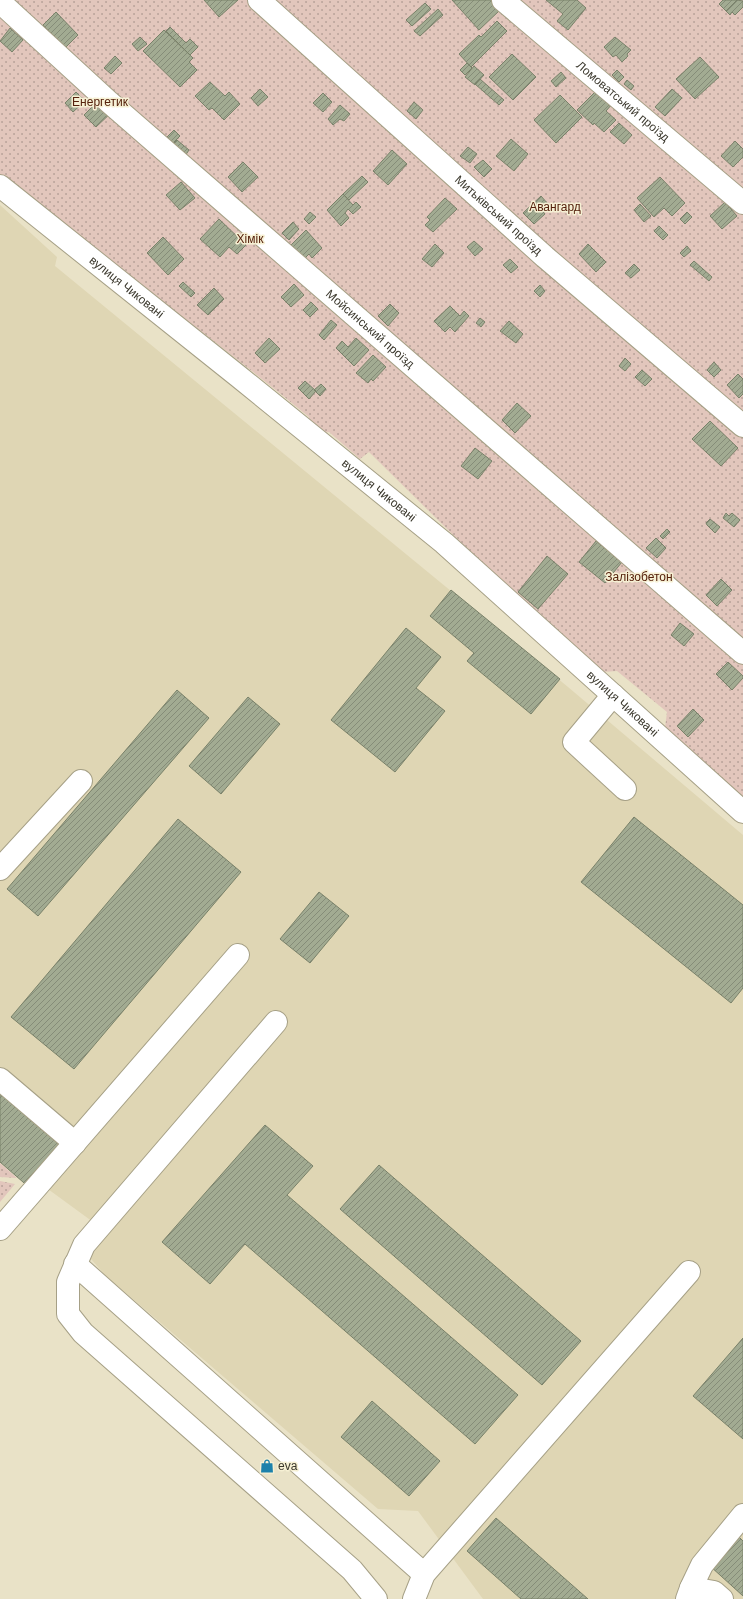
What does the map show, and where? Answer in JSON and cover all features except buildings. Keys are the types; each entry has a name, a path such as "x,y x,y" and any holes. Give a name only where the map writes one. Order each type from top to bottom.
{"street":[{"name":"Митьківський проїзд","path":"259,0 545,257 743,426"},
{"name":"Ломоватський проїзд","path":"503,0 743,203"},
{"name":"Мойсинський проїзд","path":"0,2 109,102 743,653"},
{"name":"вулиця Чиковані","path":"0,186 444,543 743,812"},
{"path":"613,695 574,742 625,789"},
{"path":"0,870 81,781"},
{"path":"0,1229 238,955"},
{"path":"276,1022 84,1245 68,1282 68,1314 83,1333 352,1570 376,1599"},
{"path":"0,1079 75,1143"},
{"path":"75,1264 424,1574"},
{"path":"414,1599 424,1574 689,1272"},
{"path":"722,1599 714,1592 689,1593 702,1565 743,1515"}],"shaded area":[{"path":"0,205 57,257 55,266 568,687 743,835 743,1599 483,1599 418,1511 378,1509 106,1276 91,1259 93,1244 104,1230 0,1154"}],"green space":[{"path":"0,0 743,0 743,797 665,728 667,712 617,671 603,672 510,591 369,452 360,459 329,432 323,433 309,421 309,417 271,386 0,175"},
{"path":"0,1163 17,1178 0,1177"},
{"path":"0,1181 15,1184 0,1202"}],"place":[{"name":"eva","path":"267,1466"}],"park label":[{"name":"Енергетик","path":"100,102"},
{"name":"Авангард","path":"555,207"},
{"name":"Хімік","path":"250,239"},
{"name":"Залізобетон","path":"639,577"}]}
